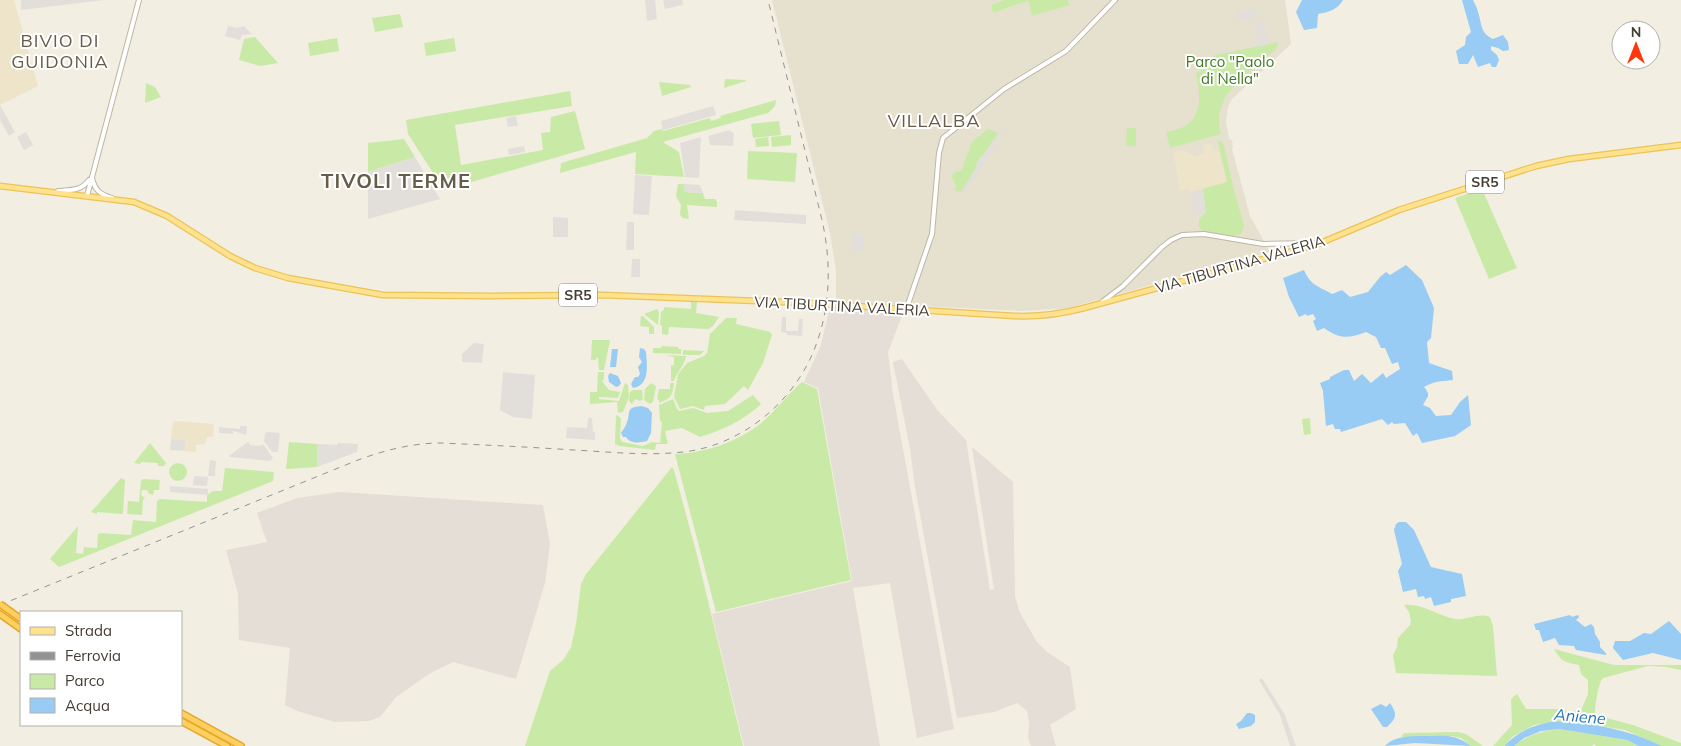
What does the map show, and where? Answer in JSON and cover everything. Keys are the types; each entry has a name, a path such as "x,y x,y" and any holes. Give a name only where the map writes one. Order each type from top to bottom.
{"highway":[{"path":"0,604 20,618"},
{"path":"0,614 20,627"},
{"path":"182,714 241,746"},
{"path":"182,722 227,746"}],"main road":[{"name":"VIA TIBURTINA VALERIA","path":"0,186 117,199 136,203 164,215 230,256 255,268 284,277 383,295 602,295 801,303 1040,316 1063,313 1315,245 1399,210 1536,166 1569,159 1681,145"}],"street":[{"path":"87,196 139,0"},
{"path":"906,310 932,234 941,142 1008,86 1065,52 1115,0"},
{"path":"55,192 78,189 86,184 92,176"},
{"path":"92,176 98,192 117,199"},
{"path":"1101,303 1119,290 1162,247 1182,235 1199,234 1254,243 1278,244 1311,244 1330,239"},
{"path":"1278,244 1278,255"},
{"path":"1123,286 1128,296"},
{"path":"1119,298 1123,286"},
{"path":"1119,290 1119,298"}],"shaded area":[{"path":"0,0 14,0 38,86 0,105"},
{"path":"21,0 104,0 21,10"},
{"path":"645,0 655,0 657,19 647,21"},
{"path":"663,0 682,0 683,5 665,9"},
{"path":"772,0 1004,0 991,5 993,13 1028,1 1032,16 1070,4 1068,0 1285,0 1291,44 1232,99 1228,107 1226,122 1250,216 1270,252 1068,308 1022,311 836,302 836,271 830,233"},
{"path":"1256,9 1258,17 1238,21 1236,10"},
{"path":"1264,21 1268,44 1258,47 1254,23"},
{"path":"228,26 237,28 244,26 252,34 242,35 240,40 225,36"},
{"path":"1209,57 1211,64 1197,70 1196,62"},
{"path":"0,105 15,132 9,136 0,120"},
{"path":"713,106 716,115 663,130 661,121"},
{"path":"516,116 518,126 508,127 506,118"},
{"path":"1004,124 1006,125 984,165 965,193 961,193 977,166 980,157 982,157"},
{"path":"730,130 734,133 733,146 710,145 708,136"},
{"path":"26,132 33,145 24,150 17,137"},
{"path":"701,137 699,178 685,177 680,143"},
{"path":"1211,143 1213,150 1218,149 1227,182 1190,192 1189,189 1179,191 1173,153 1184,150 1196,157 1205,153 1203,145"},
{"path":"524,146 525,152 509,155 508,149"},
{"path":"415,157 440,199 368,219 368,172"},
{"path":"635,175 652,176 649,215 633,214"},
{"path":"684,184 700,185 703,193 685,192"},
{"path":"1202,189 1206,212 1194,215 1191,192"},
{"path":"735,210 806,215 806,224 734,220"},
{"path":"553,217 568,218 568,237 553,237"},
{"path":"627,222 634,222 634,250 626,250"},
{"path":"852,234 864,235 864,252 851,252"},
{"path":"632,259 640,259 640,277 631,277"},
{"path":"830,307 904,311 888,352 893,394 954,729 917,738 890,583 853,588 880,746 744,746 712,614 852,581 818,388 804,382 821,345"},
{"path":"782,317 786,317 786,331 798,331 799,319 803,319 802,336 787,335 787,333 781,332"},
{"path":"474,343 484,344 482,363 462,362 462,354"},
{"path":"902,359 938,411 966,440 990,590 994,589 972,447 1013,482 1015,597 1020,613 1037,642 1047,652 1070,667 1076,709 1050,725 1056,746 1031,746 1028,738 1029,723 1027,711 1017,703 994,712 957,718 893,362"},
{"path":"503,372 535,375 532,419 513,417 500,410"},
{"path":"588,418 592,418 595,440 566,438 567,427 587,428"},
{"path":"175,421 214,424 213,437 207,437 205,444 196,445 196,452 184,451 184,440 171,439 173,423"},
{"path":"240,426 247,426 246,435 233,431 233,434 219,433 219,427 240,429"},
{"path":"267,432 280,433 278,452 272,452 264,441"},
{"path":"171,439 185,440 184,451 170,450"},
{"path":"248,442 250,445 260,446 263,444 273,458 270,461 229,456"},
{"path":"338,443 358,444 357,452 317,467 318,444 337,445"},
{"path":"210,460 216,461 215,476 208,476"},
{"path":"194,476 208,477 207,486 193,485"},
{"path":"170,486 208,489 208,495 170,492"},
{"path":"340,492 543,505 550,544 545,583 516,679 453,662 429,674 396,697 380,717 369,721 335,722 297,711 285,705 290,648 239,640 238,594 226,550 267,542 257,513 297,498"},
{"path":"1262,678 1285,715 1296,746 1290,746 1280,715 1259,680"}],"green space":[{"path":"1004,0 1068,0 1070,5 1032,16 1028,1 993,13 991,5"},
{"path":"400,14 403,27 375,32 372,18"},
{"path":"255,37 278,63 260,66 239,60 244,39"},
{"path":"337,38 339,51 310,56 308,43"},
{"path":"454,38 456,51 426,56 424,43"},
{"name":"Parco \"Paolo di Nella\"","path":"1279,42 1276,49 1227,95 1219,117 1221,134 1170,148 1166,132 1181,128 1194,118 1199,104 1199,88 1196,73 1211,66 1211,58 1215,55"},
{"path":"725,79 745,80 746,81 724,88"},
{"path":"659,82 690,85 691,87 662,96"},
{"path":"146,83 155,87 161,97 145,103"},
{"path":"570,91 572,106 455,125 461,165 543,150 541,133 550,132 551,117 575,111 585,149 444,190 408,134 406,120"},
{"path":"776,100 775,106 768,113 663,142 679,152 684,177 635,174 636,152 560,173 561,163 647,138 654,131 662,129 663,131 710,118 711,121 721,118 720,116"},
{"path":"779,121 781,135 753,138 751,124"},
{"path":"1127,128 1136,128 1136,146 1126,146"},
{"path":"988,129 998,133 961,192 955,191 956,185 951,176 955,172 961,171 972,142"},
{"path":"791,135 791,145 772,147 771,137"},
{"path":"768,137 769,146 756,147 755,139"},
{"path":"404,139 415,157 368,172 368,143"},
{"path":"1215,140 1221,141 1224,145 1244,225 1242,233 1238,235 1233,236 1202,231 1199,226 1199,219 1206,213 1203,189 1227,182 1218,141"},
{"path":"748,151 797,153 795,182 747,179"},
{"path":"678,184 684,184 685,192 703,193 705,199 715,199 717,207 687,205 689,219 683,218 680,215 681,205 676,196"},
{"path":"1482,189 1517,268 1489,279 1455,198"},
{"path":"691,302 697,302 696,313 719,317 713,326 708,329 669,327 668,335 662,334 662,326 660,325 661,312 664,310 664,307 691,309"},
{"path":"657,309 659,312 658,325 644,314"},
{"path":"641,316 654,327 654,334 649,334 649,327 640,326"},
{"path":"726,318 737,318 736,324 770,332 772,335 763,363 748,390 744,386 725,404 705,406 704,410 693,406 680,409 674,397 678,374 687,363 707,353 710,334"},
{"path":"592,340 610,340 604,370 599,370 598,358 591,360"},
{"path":"662,346 678,347 681,349 681,354 653,353 653,348 661,348"},
{"path":"683,350 704,351 700,355 683,355"},
{"path":"665,355 686,356 674,381 671,381 671,366 674,365 674,357"},
{"path":"598,372 604,372 604,379 602,381 609,390 620,392 618,398 599,397 599,399 619,401 625,383 628,385 629,397 623,412 618,413 617,402 590,404 590,392 597,392"},
{"path":"802,382 817,389 851,580 716,612 675,454 713,448 749,432 769,416"},
{"path":"651,383 656,386 653,402 650,404 644,400 645,389"},
{"path":"670,383 674,383 671,396 659,403 657,399 659,389 670,389"},
{"path":"642,390 643,399 640,401 635,399 632,404 629,401 630,392"},
{"path":"753,395 761,404 740,420 709,434 700,437 682,428 665,431 668,444 656,444 655,450 615,444 616,415 621,418 620,438 622,442 643,446 652,442 660,443 662,422 660,421 659,405 673,399 679,411 693,408 707,413 728,411"},
{"path":"1310,418 1311,434 1304,435 1302,419"},
{"path":"289,442 318,444 317,467 286,469"},
{"path":"150,443 166,463 164,466 158,466 158,463 134,463"},
{"path":"174,463 182,463 187,468 185,479 174,481 169,476 169,468"},
{"path":"672,467 697,555 743,746 525,746 550,671 564,659 571,647 581,584 586,574"},
{"path":"225,468 274,472 273,481 59,567 50,559 78,526 76,553 83,554 84,547 97,548 98,534 131,535 133,520 156,522 157,501 160,499 207,502 207,495 213,491 222,491"},
{"path":"121,478 125,480 123,514 97,512 97,514 91,512"},
{"path":"143,479 160,480 159,490 154,490 153,495 149,494 147,490 142,490 141,495 145,498 143,500 142,515 127,514 128,501 139,502 141,481"},
{"path":"1404,605 1417,606 1455,619 1481,615 1490,617 1493,626 1497,676 1396,673 1393,655 1397,647 1398,638 1410,625 1411,621 1409,612"},
{"path":"1554,649 1614,665 1681,665 1681,670 1648,666 1603,678 1598,690 1595,714 1633,725 1681,743 1681,746 1662,746 1625,730 1577,722 1555,721 1534,725 1512,737 1504,746 1493,746 1512,725 1511,699 1517,694 1526,709 1558,709 1572,712 1581,710 1588,694 1588,680 1581,674 1579,665 1564,661"},
{"path":"1559,729 1627,740 1639,746 1596,746 1594,744 1592,746 1514,746 1535,734"},
{"path":"1458,732 1466,734 1483,746 1471,746 1461,738 1451,736 1401,737 1404,733"}],"water":[{"path":"1302,0 1343,0 1332,10 1318,14 1317,28 1304,30 1296,12"},
{"path":"1462,0 1473,0 1478,10 1482,28 1489,37 1493,39 1503,35 1508,42 1509,50 1503,51 1491,46 1491,50 1497,55 1499,60 1496,67 1492,67 1490,63 1478,67 1473,55 1468,64 1459,64 1456,51 1465,45 1466,37 1471,32"},
{"path":"1406,265 1422,280 1434,308 1431,338 1427,342 1429,363 1452,371 1453,380 1435,382 1424,387 1428,392 1428,396 1423,405 1430,408 1436,416 1451,415 1460,402 1468,395 1471,425 1455,436 1422,443 1417,433 1413,436 1405,423 1394,424 1392,422 1388,425 1382,419 1341,432 1340,429 1335,429 1333,424 1326,426 1323,391 1320,383 1344,370 1349,370 1354,381 1362,374 1371,383 1383,373 1386,378 1400,369 1398,362 1392,364 1385,348 1381,348 1376,337 1366,332 1344,337 1324,328 1317,331 1313,321 1316,319 1313,314 1299,317 1289,297 1283,278 1304,270 1309,279 1319,287 1332,294 1342,290 1350,297 1368,292 1386,272 1390,275"},
{"path":"640,348 646,352 646,374 642,383 633,388 631,384 635,377 638,377 640,374 638,367 642,362 639,357"},
{"path":"612,349 618,349 616,367 610,367"},
{"path":"610,373 618,376 621,383 619,386 616,387 609,382 608,376"},
{"path":"641,406 648,408 652,413 651,433 647,441 633,442 623,437 621,433 627,423 631,409"},
{"path":"1399,522 1406,522 1414,530 1431,567 1462,574 1466,596 1451,599 1451,602 1434,606 1431,597 1425,599 1424,596 1418,597 1416,589 1403,592 1398,571 1402,564 1394,530"},
{"path":"1570,615 1572,617 1578,615 1579,617 1576,620 1585,627 1591,624 1594,627 1600,647 1606,655 1576,650 1574,646 1559,645 1555,638 1543,642 1539,630 1536,630 1534,624"},
{"path":"1669,621 1681,634 1681,660 1653,653 1623,660 1613,648 1615,641 1630,641 1644,633 1651,634"},
{"path":"1390,703 1395,716 1387,727 1383,727 1371,709 1381,704 1386,707"},
{"path":"1247,713 1255,715 1255,722 1251,726 1239,729 1236,724"},
{"path":"1555,721 1583,723 1623,731 1662,746 1639,746 1627,740 1559,729 1541,731 1524,738 1514,746 1504,746 1528,729"},
{"path":"1454,737 1471,746 1415,743 1385,746 1398,738"}],"railway":[{"path":"0,605 358,460 389,450 420,444 441,443 628,453 656,454 683,452 723,442 759,421 789,392 811,357 823,323 828,289 827,254 822,220 768,0"}],"district":[{"name":"BIVIO DI GUIDONIA","path":"60,50"},
{"name":"VILLALBA","path":"934,120"},
{"name":"TIVOLI TERME","path":"396,180"}],"water label":[{"name":"Aniene","path":"1580,716"}]}
